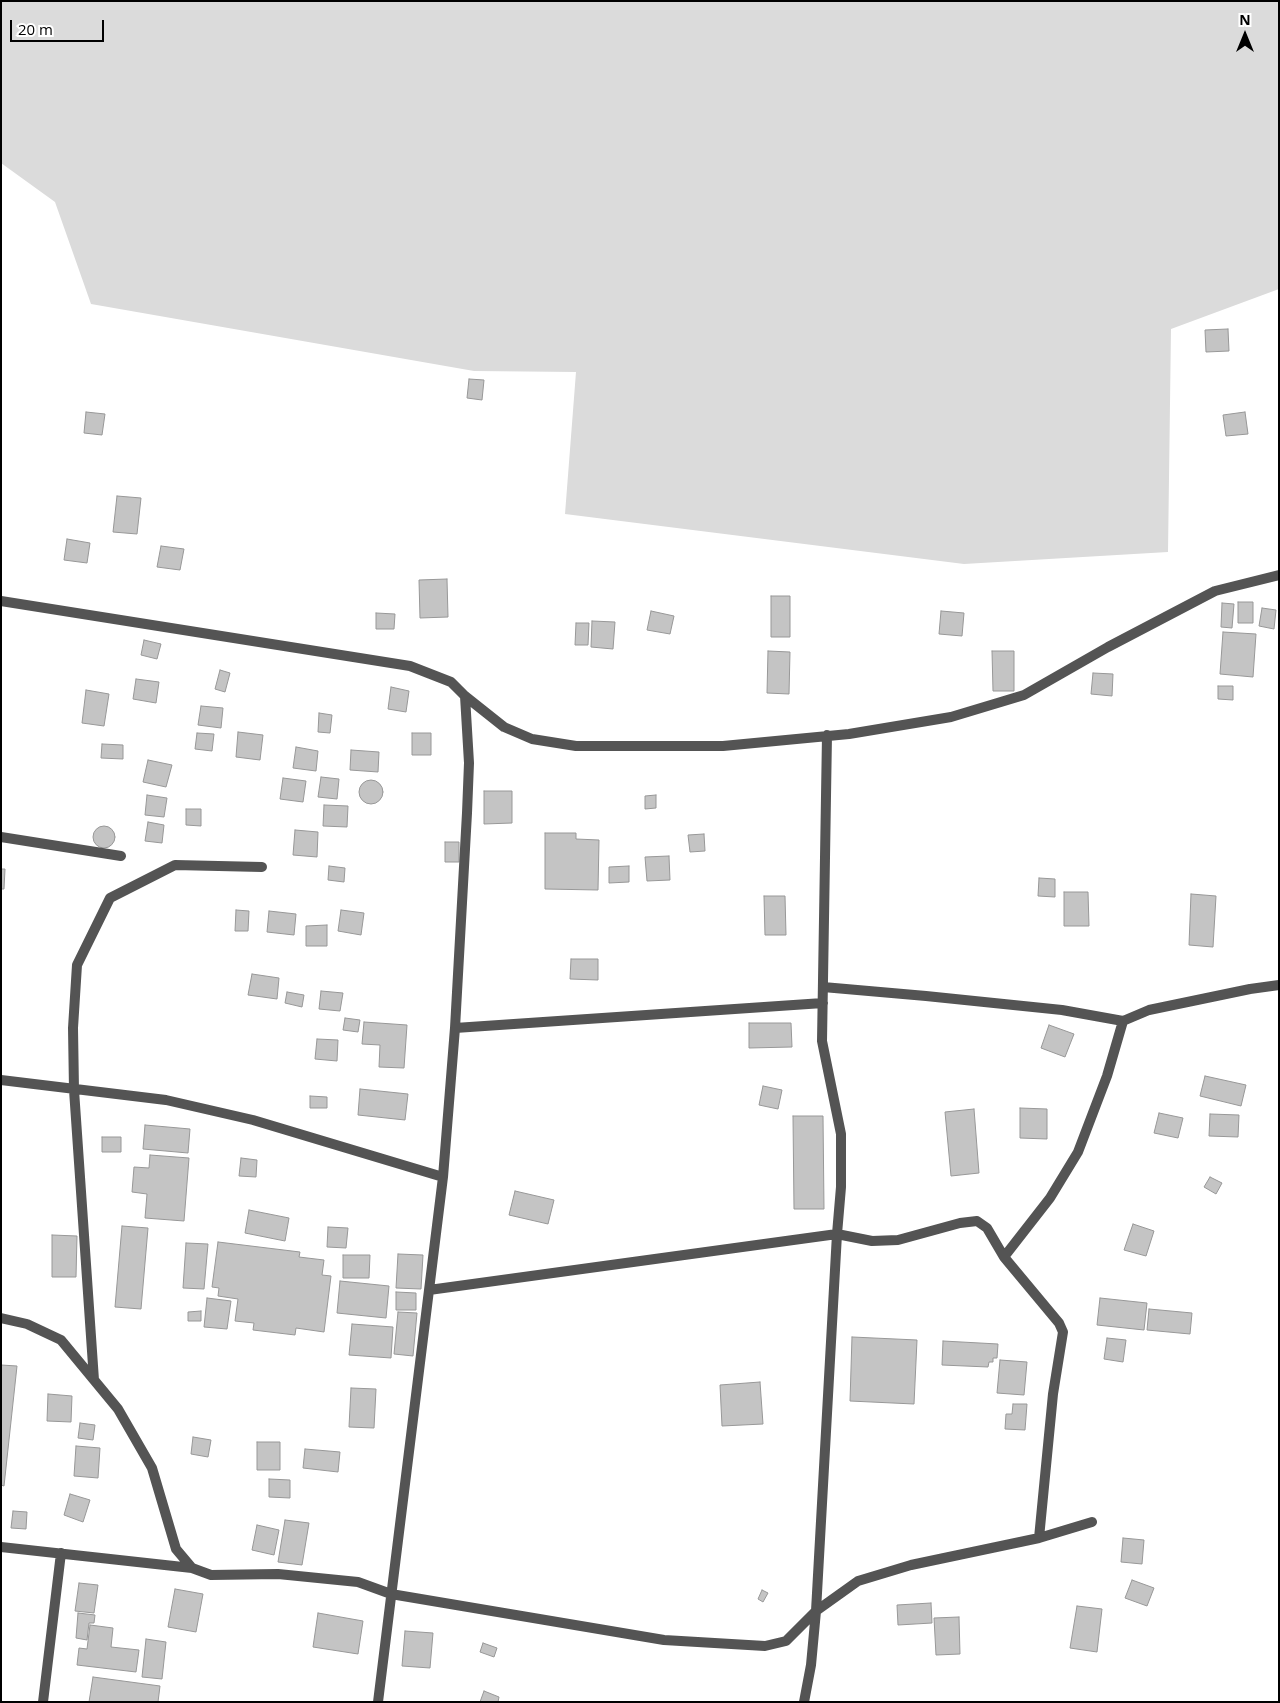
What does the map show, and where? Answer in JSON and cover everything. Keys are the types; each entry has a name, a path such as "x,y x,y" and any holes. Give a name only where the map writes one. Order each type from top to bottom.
{"street":[{"path":"1,601 410,666 451,682 465,696 504,727 532,739 576,746 723,746 849,734 951,717 1024,695 1108,647 1215,591 1279,574"},
{"path":"378,1702 443,1176 455,1028 468,813 465,696"},
{"path":"804,1702 816,1611 841,1187 841,1134 822,1042 827,736"},
{"path":"1,837 121,856"},
{"path":"94,1380 74,1090 73,1028 77,965 110,898 175,865 262,867"},
{"path":"823,987 1052,1009 1123,1021 1149,1010 1250,989 1279,985"},
{"path":"455,1028 823,1003"},
{"path":"1004,1257 1050,1198 1078,1152 1106,1076 1123,1021"},
{"path":"1,1080 166,1100 243,1118 443,1176"},
{"path":"429,1290 837,1234 872,1241 898,1240 977,1221 987,1228 1004,1257 1060,1322 1063,1332 1053,1394 1038,1538"},
{"path":"1,1318 27,1324 61,1340 118,1409 152,1468 176,1549 192,1568"},
{"path":"1,1546 192,1568 211,1575 278,1574 358,1582 391,1594 664,1640 764,1646 786,1641 816,1611 858,1581 911,1565 1038,1538 1092,1522"},
{"path":"43,1702 61,1554"}],"shaded area":[{"path":"1,1 1279,1 1279,289 1171,329 1168,552 964,564 565,514 576,372 474,371 91,304 55,202 1,163"}],"building":[{"path":"1228,329 1229,351 1206,352 1205,330"},
{"path":"469,379 484,380 482,400 467,398"},
{"path":"86,412 105,414 102,435 84,433"},
{"path":"1245,412 1248,434 1226,436 1223,415"},
{"path":"117,496 141,498 137,534 113,532"},
{"path":"67,539 90,543 87,563 64,560"},
{"path":"161,546 184,549 180,570 157,567"},
{"path":"447,579 448,617 420,618 419,580"},
{"path":"771,596 790,596 790,637 771,637"},
{"path":"1238,602 1253,602 1253,623 1238,623"},
{"path":"1222,603 1234,604 1232,628 1221,627"},
{"path":"1262,608 1276,610 1274,629 1259,626"},
{"path":"651,611 674,616 670,634 647,630"},
{"path":"941,611 964,613 962,636 939,634"},
{"path":"376,613 395,614 394,629 376,629"},
{"path":"592,621 615,622 613,649 591,647"},
{"path":"576,623 589,623 588,645 575,645"},
{"path":"1223,632 1256,634 1253,677 1220,674"},
{"path":"144,640 161,644 157,659 141,655"},
{"path":"768,651 790,652 789,694 767,693"},
{"path":"992,651 1014,651 1014,691 993,691"},
{"path":"220,670 230,673 225,692 215,689"},
{"path":"1093,673 1113,674 1112,696 1091,694"},
{"path":"136,679 159,682 156,703 133,699"},
{"path":"1218,686 1233,686 1233,700 1218,699"},
{"path":"391,687 409,691 406,712 388,709"},
{"path":"86,690 109,694 104,726 82,723"},
{"path":"201,706 223,708 221,728 198,725"},
{"path":"319,713 332,715 330,733 318,732"},
{"path":"238,732 263,735 260,760 236,757"},
{"path":"197,733 214,734 212,751 195,749"},
{"path":"412,733 431,733 431,755 412,755"},
{"path":"102,744 123,745 123,759 101,758"},
{"path":"296,747 318,751 316,771 293,768"},
{"path":"351,750 379,752 378,772 350,770"},
{"path":"148,760 172,765 166,787 143,782"},
{"path":"321,777 339,779 337,799 318,797"},
{"path":"283,778 306,781 303,802 280,799"},
{"path":"371,780 376,781 382,787 382,797 376,803 371,804 366,803 360,797 359,792 360,787 366,781"},
{"path":"484,791 512,791 512,823 484,824"},
{"path":"147,795 167,798 164,817 145,815"},
{"path":"656,795 656,808 645,809 645,796"},
{"path":"324,805 348,806 347,827 323,826"},
{"path":"186,809 201,809 201,826 186,825"},
{"path":"148,822 164,825 162,843 145,841"},
{"path":"104,826 112,829 115,837 112,845 104,848 96,845 93,837 96,829"},
{"path":"295,830 318,832 317,857 293,855"},
{"path":"545,833 576,833 576,839 599,840 598,890 545,889"},
{"path":"704,834 705,851 690,852 688,835"},
{"path":"445,842 459,842 459,862 445,862"},
{"path":"669,856 670,880 647,881 645,857"},
{"path":"329,866 345,868 344,882 328,880"},
{"path":"629,866 629,882 609,883 609,867"},
{"path":"1,869 5,869 4,889 1,889"},
{"path":"1039,878 1055,879 1055,897 1038,896"},
{"path":"1064,892 1088,892 1089,926 1064,926"},
{"path":"1191,894 1216,896 1213,947 1189,945"},
{"path":"764,896 785,896 786,935 765,935"},
{"path":"236,910 249,911 248,931 235,931"},
{"path":"341,910 364,913 361,935 338,931"},
{"path":"269,911 296,914 294,935 267,932"},
{"path":"327,925 327,946 306,946 306,926"},
{"path":"571,959 598,959 598,980 570,979"},
{"path":"252,974 279,978 277,999 248,995"},
{"path":"321,991 343,993 340,1011 319,1009"},
{"path":"287,992 304,995 302,1007 285,1003"},
{"path":"345,1018 360,1020 358,1032 343,1030"},
{"path":"364,1022 407,1025 404,1068 379,1067 380,1045 362,1044"},
{"path":"749,1023 791,1023 792,1047 749,1048"},
{"path":"1049,1025 1074,1034 1065,1057 1041,1048"},
{"path":"317,1039 338,1040 337,1061 315,1059"},
{"path":"1205,1076 1246,1085 1241,1106 1200,1096"},
{"path":"763,1086 782,1090 778,1109 759,1105"},
{"path":"360,1089 408,1094 405,1120 358,1115"},
{"path":"310,1096 327,1097 327,1108 310,1108"},
{"path":"1020,1108 1047,1109 1047,1139 1020,1138"},
{"path":"974,1109 979,1173 951,1176 945,1112"},
{"path":"1159,1113 1183,1118 1178,1138 1154,1133"},
{"path":"1210,1114 1239,1115 1238,1137 1209,1136"},
{"path":"793,1116 823,1116 824,1209 794,1209"},
{"path":"145,1125 190,1129 188,1153 143,1149"},
{"path":"102,1137 121,1137 121,1152 102,1152"},
{"path":"150,1155 189,1158 184,1221 145,1218 147,1194 132,1192 134,1167 149,1168"},
{"path":"241,1158 257,1160 256,1177 239,1176"},
{"path":"1210,1177 1222,1183 1216,1194 1204,1187"},
{"path":"515,1191 554,1200 548,1224 509,1215"},
{"path":"249,1210 289,1218 285,1241 245,1233"},
{"path":"1133,1224 1154,1231 1146,1256 1124,1250"},
{"path":"122,1226 148,1228 141,1309 115,1307"},
{"path":"328,1227 348,1228 346,1248 327,1247"},
{"path":"52,1235 77,1236 76,1277 52,1277"},
{"path":"218,1242 300,1252 299,1257 324,1260 322,1275 331,1276 324,1332 296,1328 295,1335 253,1330 254,1323 235,1321 238,1299 218,1296 219,1288 212,1287"},
{"path":"186,1243 208,1244 204,1289 183,1288"},
{"path":"398,1254 423,1255 421,1289 396,1288"},
{"path":"343,1255 370,1255 369,1278 343,1278"},
{"path":"340,1281 389,1286 386,1318 337,1313"},
{"path":"396,1292 416,1293 416,1310 396,1310"},
{"path":"207,1298 231,1301 227,1329 204,1327"},
{"path":"1100,1298 1147,1303 1144,1330 1097,1325"},
{"path":"1149,1309 1192,1313 1190,1334 1147,1330"},
{"path":"201,1311 201,1321 188,1321 188,1312"},
{"path":"398,1312 417,1313 413,1356 394,1354"},
{"path":"352,1324 393,1327 391,1358 349,1355"},
{"path":"852,1337 917,1340 914,1404 850,1401"},
{"path":"1107,1338 1126,1340 1123,1362 1104,1359"},
{"path":"943,1341 998,1344 997,1358 993,1358 993,1362 989,1362 988,1367 942,1365"},
{"path":"1000,1360 1027,1362 1024,1395 997,1393"},
{"path":"1,1365 17,1366 4,1486 1,1485"},
{"path":"760,1382 763,1424 722,1426 720,1385"},
{"path":"351,1388 376,1389 374,1428 349,1427"},
{"path":"48,1394 72,1396 71,1422 47,1421"},
{"path":"1013,1404 1027,1404 1025,1430 1005,1429 1006,1414 1012,1414"},
{"path":"80,1423 95,1425 93,1440 78,1438"},
{"path":"193,1437 211,1440 208,1457 191,1454"},
{"path":"257,1442 280,1442 280,1470 257,1470"},
{"path":"76,1446 100,1448 98,1478 74,1476"},
{"path":"305,1449 340,1452 338,1472 303,1468"},
{"path":"269,1479 290,1480 290,1498 269,1497"},
{"path":"70,1494 90,1500 83,1522 64,1515"},
{"path":"13,1511 27,1512 26,1529 11,1528"},
{"path":"285,1520 309,1523 302,1565 278,1562"},
{"path":"257,1525 279,1530 274,1555 252,1550"},
{"path":"1123,1538 1144,1540 1142,1564 1121,1562"},
{"path":"1132,1580 1154,1588 1147,1606 1125,1598"},
{"path":"79,1583 98,1585 94,1613 75,1611"},
{"path":"175,1589 203,1594 196,1632 168,1627"},
{"path":"762,1590 768,1593 763,1602 758,1599"},
{"path":"931,1603 932,1623 898,1625 897,1605"},
{"path":"1077,1606 1102,1609 1097,1652 1070,1648"},
{"path":"78,1613 95,1615 94,1623 89,1623 87,1640 76,1638"},
{"path":"318,1613 363,1621 358,1654 313,1647"},
{"path":"959,1617 960,1654 936,1655 934,1618"},
{"path":"90,1625 113,1628 111,1647 139,1650 136,1672 77,1665 79,1648 87,1649"},
{"path":"405,1631 433,1633 430,1668 402,1666"},
{"path":"146,1639 166,1642 162,1679 142,1677"},
{"path":"483,1643 497,1648 494,1657 480,1652"},
{"path":"93,1677 160,1686 158,1702 89,1702"},
{"path":"484,1691 499,1697 498,1702 480,1702"}]}
